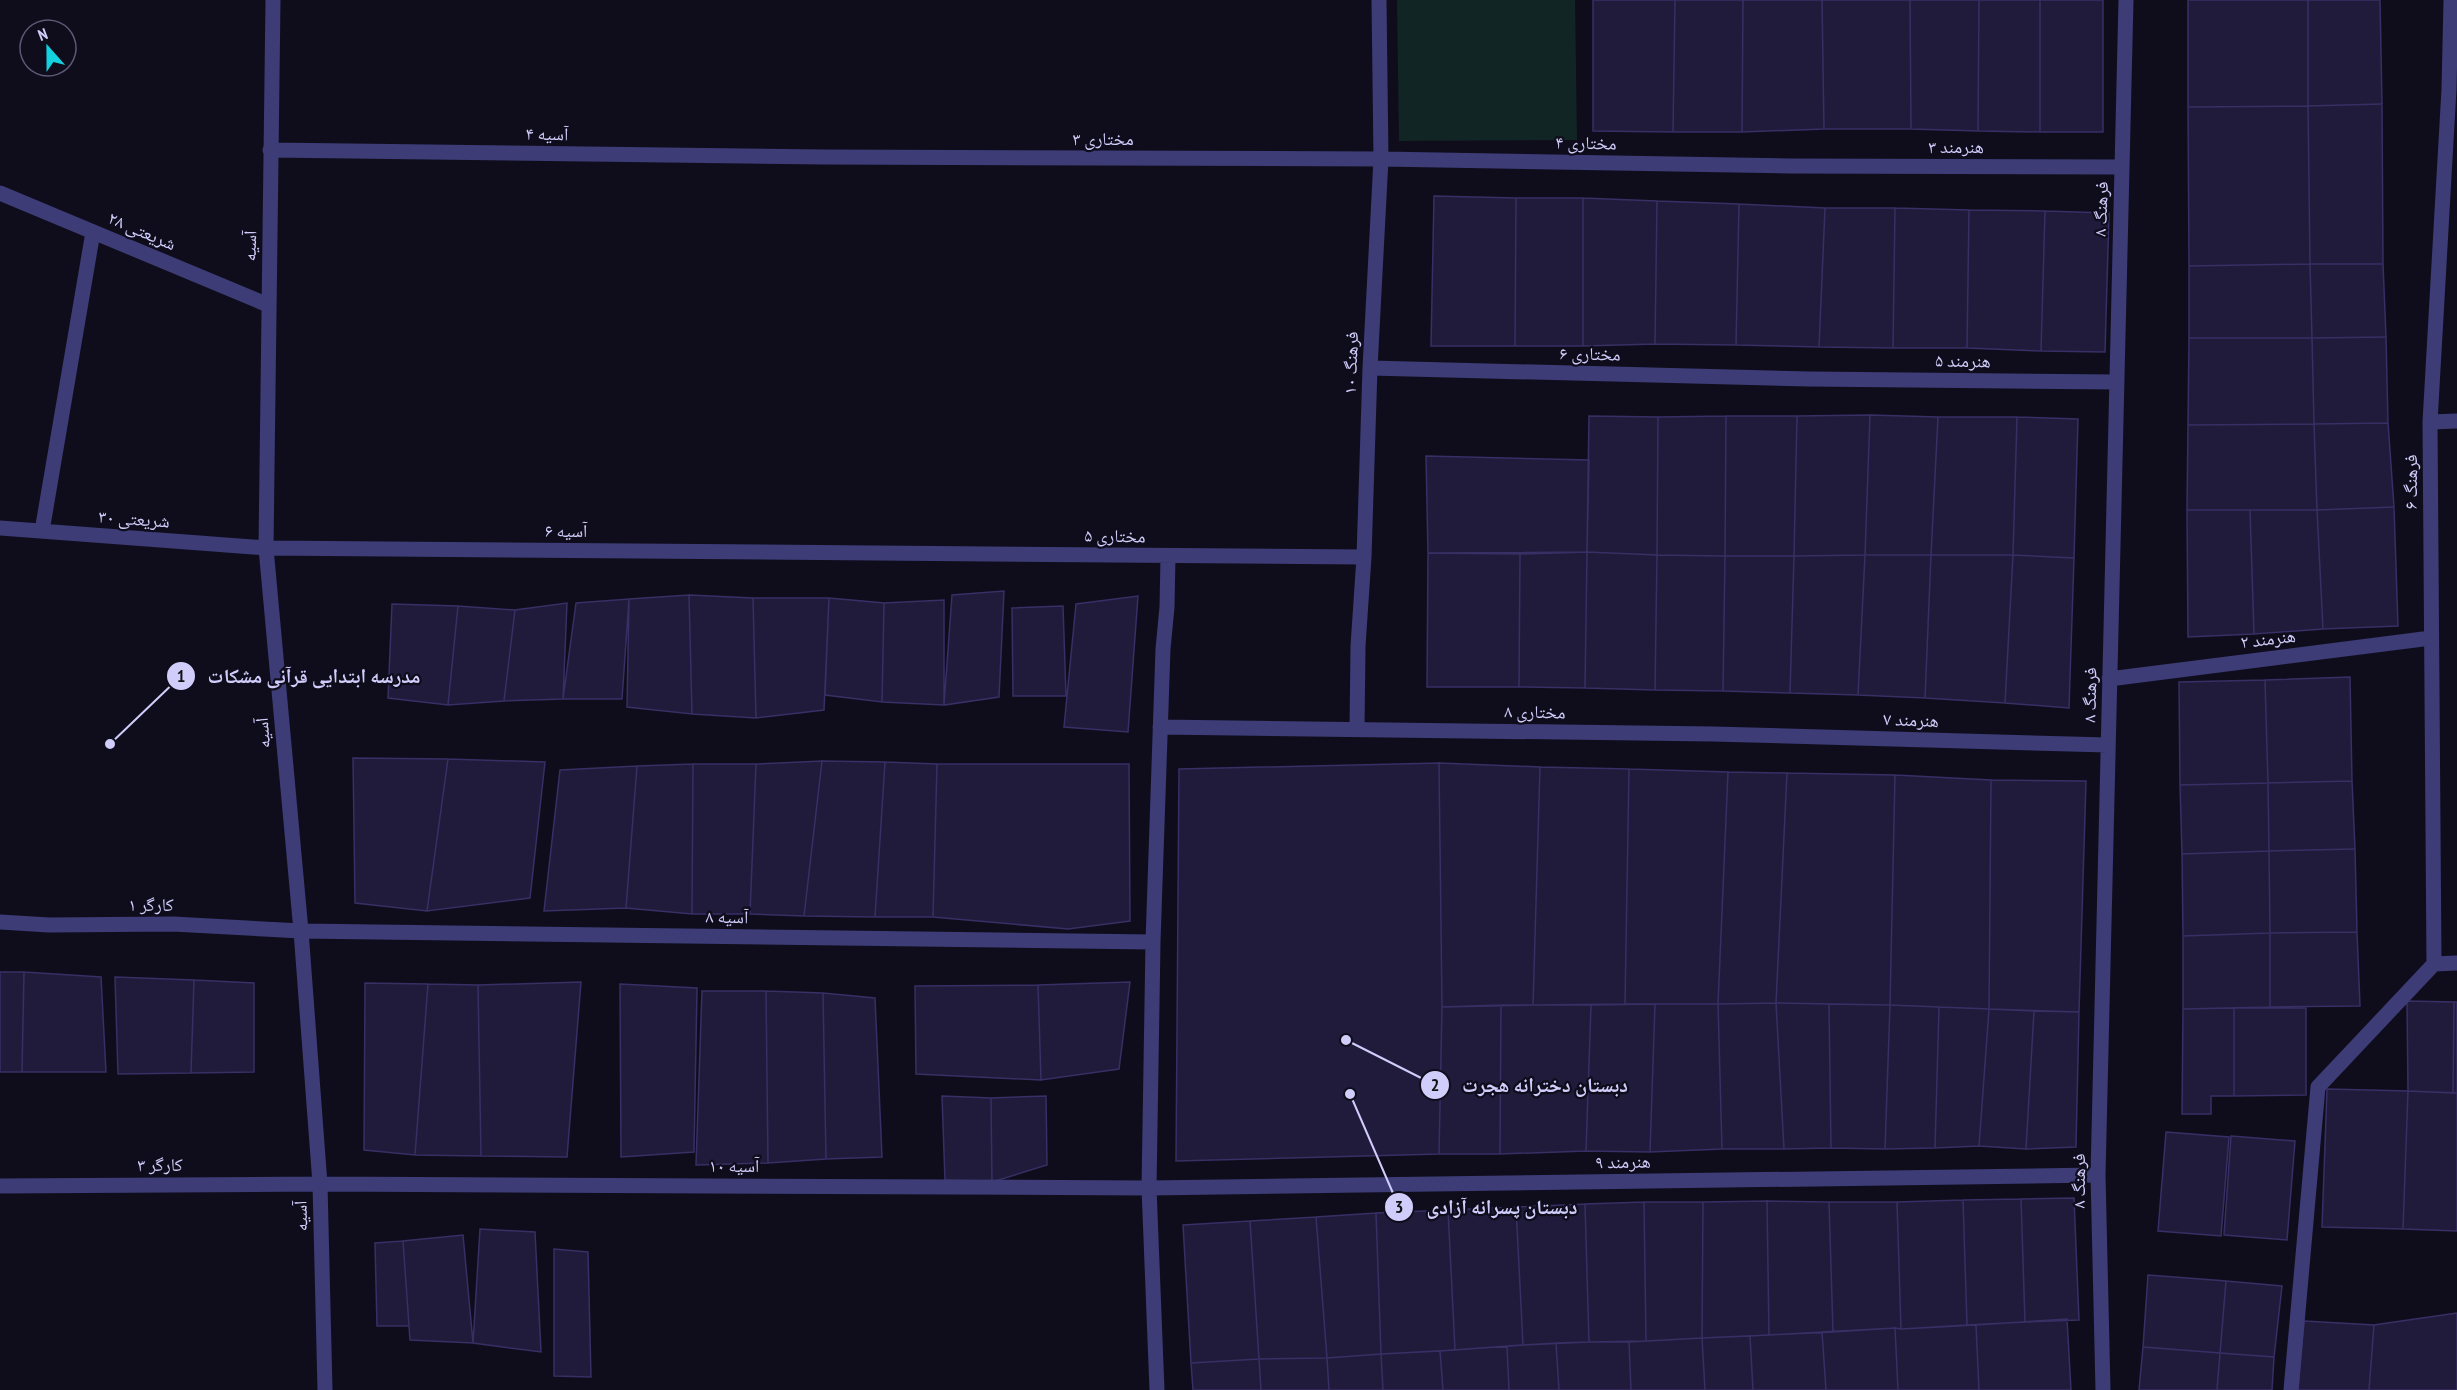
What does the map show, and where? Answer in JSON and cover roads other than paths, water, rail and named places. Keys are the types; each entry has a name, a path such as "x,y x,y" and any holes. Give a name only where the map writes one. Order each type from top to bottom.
{"street":[{"name":"آسیه","path":"273,0 266,548 301,931 320,1184 325,1390"},
{"name":"فرهنگ ۱۰","path":"1357,729 1358,646 1381,159 1379,0"},
{"name":"فرهنگ ۸","path":"2103,1390 2098,1175 2126,0"},
{"name":"فرهنگ ۶","path":"2434,964 2430,422 2453,88 2451,0"},
{"name":"آسیه ۴","path":"270,150 824,157"},
{"name":"مختاری ۳","path":"824,157 1381,159"},
{"name":"مختاری ۴","path":"1381,159 1790,166"},
{"name":"هنرمند ۳","path":"1790,166 2122,167"},
{"name":"شریعتی ۲۸","path":"0,194 268,305"},
{"path":"42,531 93,232"},
{"name":"مختاری ۶","path":"1370,368 1809,379"},
{"name":"هنرمند ۵","path":"1809,379 2116,382"},
{"path":"2430,422 2457,421"},
{"name":"شریعتی ۳۰","path":"0,528 266,548"},
{"name":"آسیه ۶","path":"266,548 866,553"},
{"name":"مختاری ۵","path":"866,553 1364,557"},
{"path":"1157,1390 1149,1188 1153,942 1168,556"},
{"name":"هنرمند ۲","path":"2109,679 2431,638"},
{"name":"مختاری ۸","path":"1160,727 1713,734"},
{"name":"هنرمند ۷","path":"1713,734 2108,745"},
{"name":"کارگر ۱","path":"0,922 49,925 173,924 301,931"},
{"name":"آسیه ۸","path":"301,931 1153,942"},
{"path":"2291,1390 2318,1087 2434,964 2457,963"},
{"name":"هنرمند ۹","path":"1149,1188 2098,1175"},
{"name":"کارگر ۳","path":"0,1186 320,1184"},
{"name":"آسیه ۱۰","path":"320,1184 1149,1188"}],"place":[{"name":"مدرسه ابتدایی قرآنی مشکات","path":"110,744"},
{"name":"دبستان دخترانه هجرت","path":"1346,1040"},
{"name":"دبستان پسرانه آزادی","path":"1350,1094"}]}
